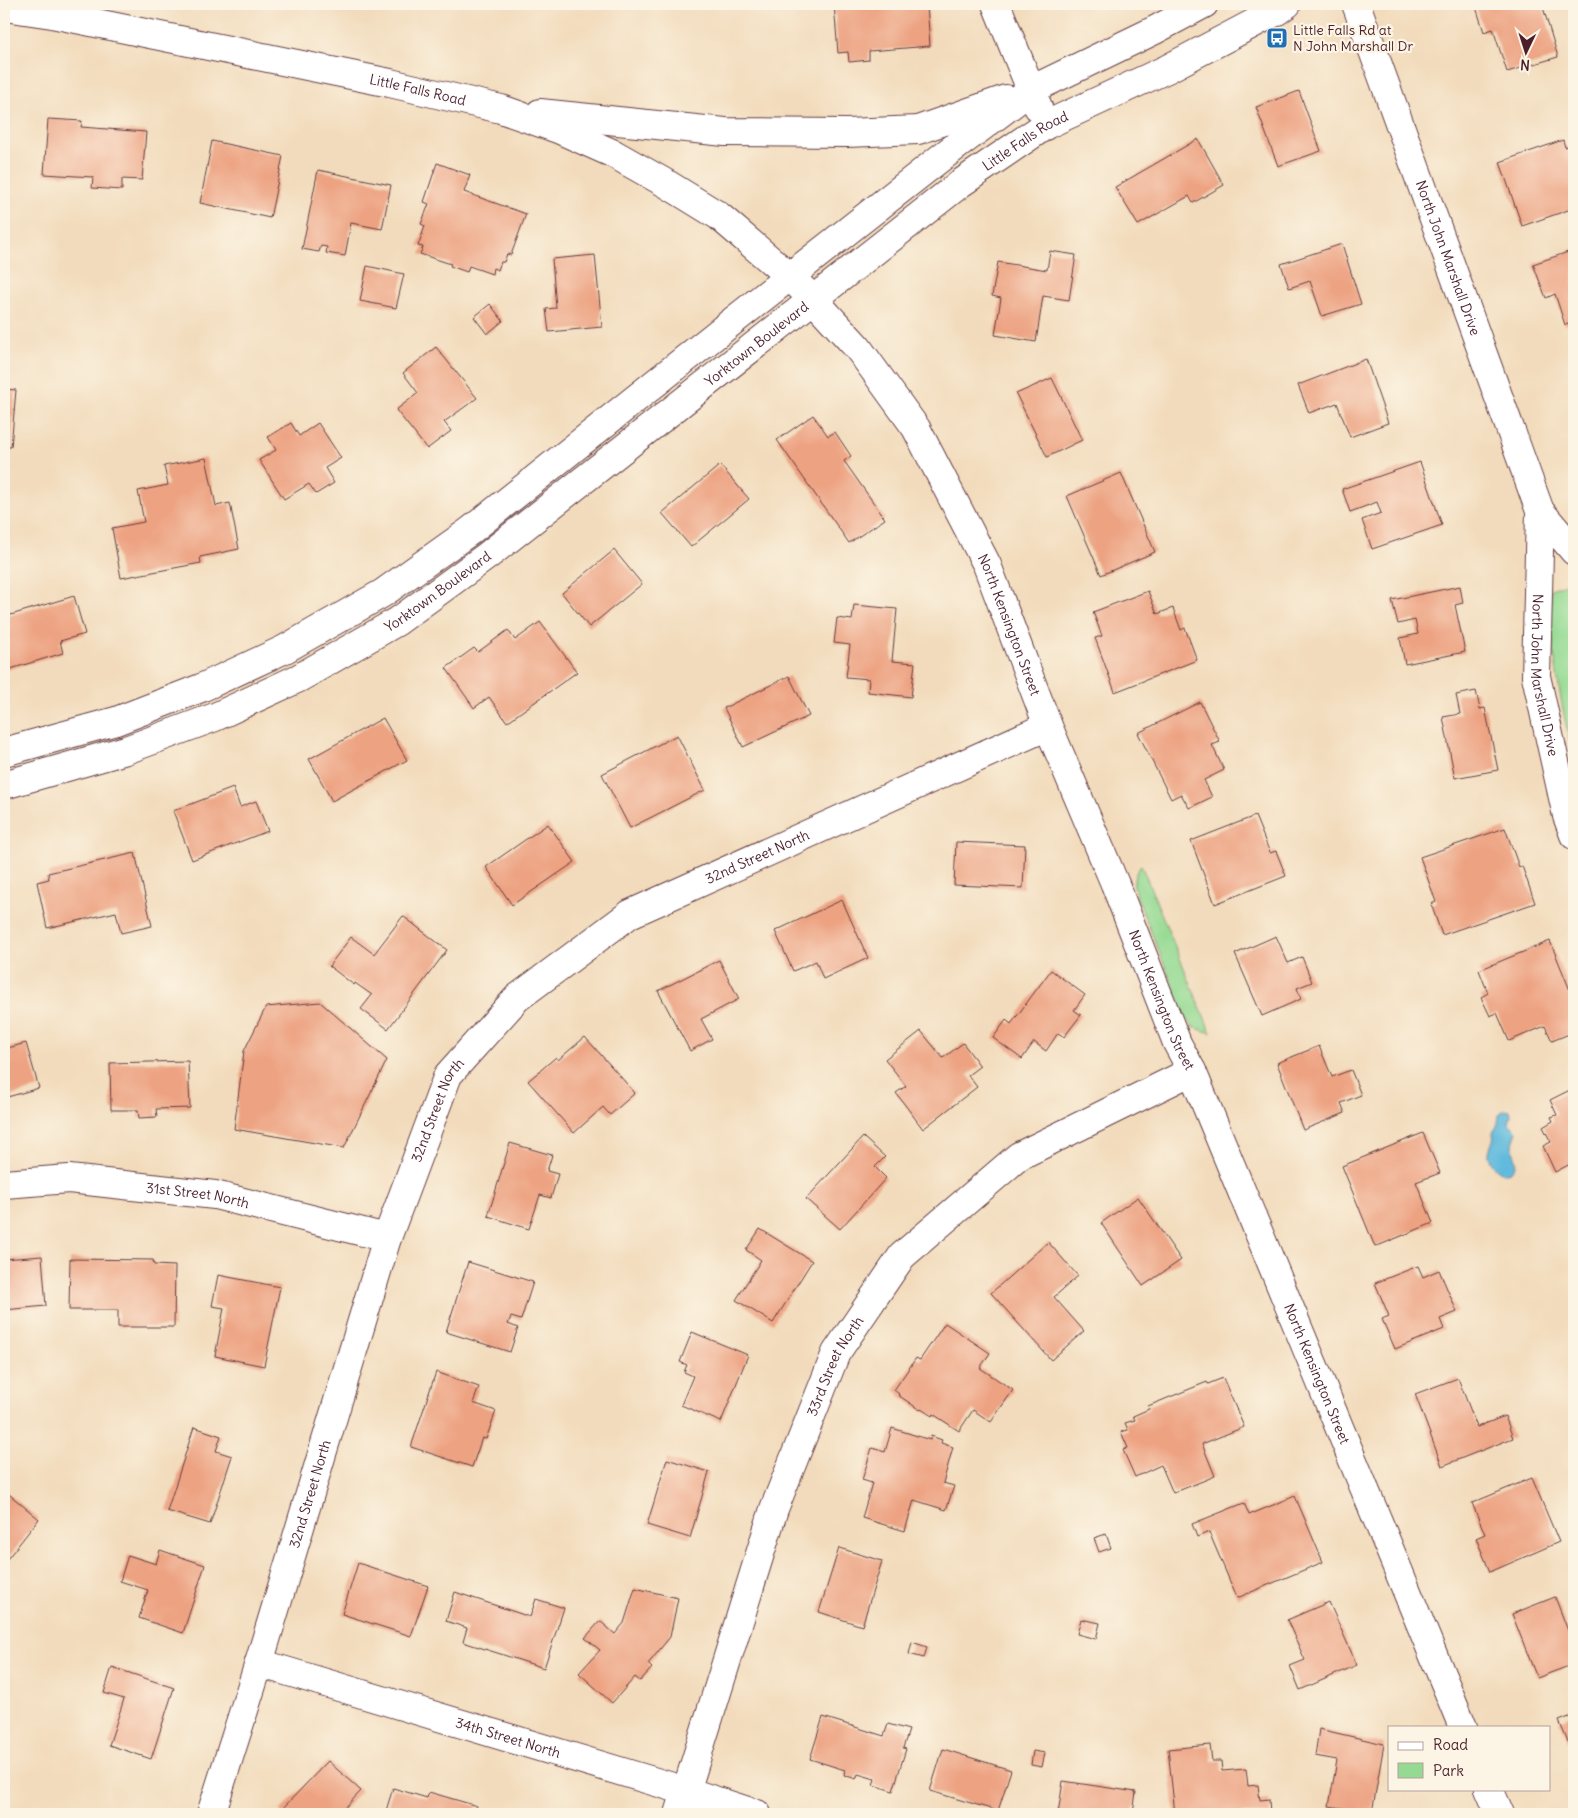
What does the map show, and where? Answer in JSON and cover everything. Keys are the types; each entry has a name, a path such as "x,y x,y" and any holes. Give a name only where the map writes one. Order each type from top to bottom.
{"street":[{"path":"996,4 1046,125"},
{"path":"500,109 725,132 847,133 918,130 1031,90 1204,4"},
{"name":"Little Falls Road","path":"4,7 53,9 500,109 558,130 614,154 668,184 719,216 813,299 961,183 1046,125 1167,69 1287,4"},
{"name":"North John Marshall Drive","path":"1356,4 1540,511 1574,551"},
{"path":"4,752 116,721 201,688 285,650 382,593 470,531 943,156 1031,90"},
{"name":"North Kensington Street","path":"813,299 858,348 916,428 987,565 1048,726 1115,884 1177,1043 1192,1071 1464,1726"},
{"name":"Yorktown Boulevard","path":"4,785 126,750 214,717 299,678 398,621 487,556 813,299"},
{"name":"North John Marshall Drive","path":"1540,511 1536,676 1567,816 1574,835"},
{"name":"32nd Street North","path":"211,1814 259,1663 387,1238 448,1075 517,998 630,914 1048,726"},
{"name":"33rd Street North","path":"682,1802 774,1509 836,1353 902,1256 1019,1156 1192,1071"},
{"name":"31st Street North","path":"4,1184 68,1179 215,1195 387,1238"},
{"name":"34th Street North","path":"259,1663 682,1802 757,1814"},
{"path":"1489,1790 1500,1814"}],"green space":[{"path":"1574,581 1574,763 1554,655 1551,589"},
{"path":"1141,865 1211,1033 1193,1027 1187,1020 1136,895 1134,879"}],"water":[{"path":"1505,1110 1510,1111 1509,1123 1517,1131 1513,1147 1516,1163 1512,1170 1505,1173 1494,1167 1489,1154 1499,1115"}],"building":[{"path":"834,4 927,4 930,46 869,51 869,60 849,62 848,52 838,53"},
{"path":"1475,4 1542,4 1558,57 1507,72 1493,29 1484,32"},
{"path":"4,84 10,85 5,170 4,170"},
{"path":"1299,91 1321,151 1278,166 1256,107"},
{"path":"48,119 82,121 81,127 146,132 142,180 122,179 122,190 92,188 93,177 44,174"},
{"path":"1198,139 1224,185 1193,203 1189,196 1138,225 1115,187"},
{"path":"1563,140 1565,147 1574,144 1574,208 1522,226 1500,162"},
{"path":"212,141 283,156 270,218 200,203"},
{"path":"437,163 470,175 464,192 526,214 511,255 507,254 498,270 493,268 492,274 469,266 467,272 450,266 451,264 420,254 423,247 418,246 425,226 421,224 429,204 424,202"},
{"path":"318,170 391,185 382,229 351,223 345,256 326,253 327,247 321,246 319,252 302,249"},
{"path":"1342,244 1361,304 1322,316 1310,281 1289,288 1281,264"},
{"path":"1574,250 1574,322 1565,325 1555,294 1546,298 1533,264"},
{"path":"1050,251 1076,255 1069,300 1043,296 1036,342 995,335 1001,298 992,296 998,262 1047,270"},
{"path":"595,255 602,327 549,332 546,309 556,308 552,259"},
{"path":"367,266 404,274 396,308 360,301"},
{"path":"490,304 503,321 487,334 474,317"},
{"path":"436,347 477,398 444,422 451,431 427,449 396,410 418,393 403,373"},
{"path":"1366,359 1388,423 1350,437 1337,403 1309,413 1298,385"},
{"path":"1052,378 1082,440 1047,457 1016,394"},
{"path":"4,389 16,390 11,447 4,447"},
{"path":"813,415 828,436 835,432 851,456 844,461 885,519 849,543 777,440"},
{"path":"291,423 299,436 318,423 341,458 325,468 334,483 316,494 309,484 284,499 259,460 276,450 268,437"},
{"path":"206,458 216,506 230,503 239,549 200,557 201,563 121,578 112,528 144,522 138,491 168,485 164,466"},
{"path":"1420,462 1442,525 1372,549 1362,520 1381,513 1377,502 1350,512 1342,489"},
{"path":"720,465 749,499 691,547 662,513"},
{"path":"1121,473 1155,552 1101,575 1067,496"},
{"path":"614,550 642,584 589,627 562,593"},
{"path":"1460,586 1463,603 1455,605 1465,652 1405,664 1400,638 1418,634 1415,620 1398,624 1392,600"},
{"path":"1148,591 1157,614 1173,608 1181,630 1185,628 1197,660 1115,692 1095,638 1102,636 1093,612"},
{"path":"74,596 85,634 60,641 63,653 4,671 4,617"},
{"path":"854,605 897,609 892,661 915,663 911,697 868,692 869,679 846,677 850,645 834,643 837,618 852,620"},
{"path":"540,622 577,672 507,722 489,697 474,708 446,668 474,648 478,652 508,630 515,640"},
{"path":"789,676 809,716 743,747 724,708"},
{"path":"1476,691 1480,709 1485,708 1498,770 1455,778 1443,717 1460,714 1456,695"},
{"path":"1200,702 1220,742 1212,745 1224,770 1204,780 1212,797 1189,808 1181,794 1171,799 1138,733"},
{"path":"383,718 407,760 332,801 309,759"},
{"path":"677,735 705,790 630,828 602,774"},
{"path":"233,788 240,807 256,801 268,831 192,860 173,811"},
{"path":"1255,816 1270,853 1276,851 1286,876 1215,904 1191,841"},
{"path":"548,824 575,862 512,905 486,867"},
{"path":"1505,828 1519,867 1522,866 1535,903 1442,935 1431,904 1436,902 1420,857"},
{"path":"956,842 1025,845 1023,888 954,885"},
{"path":"135,853 152,926 121,933 116,912 47,928 37,882 49,879 48,873"},
{"path":"842,900 868,958 823,979 816,961 793,971 775,931"},
{"path":"403,916 447,950 388,1029 361,1009 372,995 355,983 354,985 329,966 351,937 374,954"},
{"path":"1276,936 1288,963 1302,957 1312,982 1297,988 1301,999 1262,1016 1235,954"},
{"path":"1550,941 1574,1000 1574,1032 1552,1041 1545,1026 1509,1041 1497,1013 1490,1016 1481,997 1488,993 1479,970"},
{"path":"719,960 739,999 701,1019 712,1039 690,1051 658,991"},
{"path":"1051,970 1085,995 1074,1010 1081,1015 1064,1037 1058,1033 1046,1051 1034,1042 1022,1059 993,1038 1006,1020 1011,1024"},
{"path":"320,1002 387,1060 344,1148 234,1129 244,1051 266,1007"},
{"path":"921,1031 943,1058 963,1043 980,1066 968,1075 977,1087 923,1129 896,1093 906,1086 885,1059"},
{"path":"585,1037 635,1093 610,1115 603,1107 574,1133 528,1081 556,1057 558,1060"},
{"path":"26,1043 39,1088 4,1098 4,1049"},
{"path":"1319,1046 1332,1077 1351,1070 1361,1095 1341,1103 1345,1113 1303,1130 1277,1063"},
{"path":"188,1061 190,1108 156,1109 157,1117 139,1118 138,1110 111,1110 110,1063"},
{"path":"1574,1088 1574,1162 1555,1172 1543,1146 1551,1142 1543,1127 1553,1121 1551,1117 1557,1115 1550,1100"},
{"path":"1423,1133 1440,1173 1416,1182 1433,1223 1375,1247 1342,1166"},
{"path":"863,1137 885,1157 875,1167 886,1178 840,1229 806,1199"},
{"path":"510,1143 552,1155 547,1171 558,1174 551,1198 540,1195 529,1229 488,1216"},
{"path":"1138,1197 1181,1260 1143,1286 1101,1223"},
{"path":"760,1229 812,1261 773,1323 736,1300 761,1260 746,1250"},
{"path":"1048,1242 1078,1276 1054,1297 1084,1331 1051,1360 991,1293"},
{"path":"42,1256 46,1306 4,1310 4,1259"},
{"path":"70,1259 153,1260 154,1265 175,1266 174,1327 118,1327 118,1310 69,1310"},
{"path":"468,1262 533,1282 521,1320 511,1317 508,1324 518,1328 510,1352 446,1332"},
{"path":"1418,1266 1423,1277 1439,1270 1457,1312 1440,1319 1444,1329 1395,1349 1382,1319 1389,1316 1375,1283"},
{"path":"218,1275 280,1287 264,1366 215,1356 224,1308 212,1306"},
{"path":"945,1323 990,1353 980,1368 1013,1390 991,1422 973,1410 959,1431 933,1414 932,1416 920,1410 898,1395 894,1390 916,1358 920,1360"},
{"path":"692,1332 748,1355 721,1422 681,1405 693,1376 684,1372 687,1365 680,1362"},
{"path":"436,1372 479,1387 473,1403 496,1411 486,1439 482,1438 472,1467 411,1447"},
{"path":"1223,1378 1244,1427 1202,1444 1215,1476 1173,1493 1161,1465 1135,1477 1123,1450 1128,1448 1121,1432 1128,1430 1125,1423 1135,1420 1133,1416 1149,1409 1148,1406 1207,1382 1208,1384"},
{"path":"1458,1378 1477,1427 1505,1416 1513,1438 1442,1466 1415,1394"},
{"path":"194,1427 221,1436 216,1451 232,1456 210,1524 167,1511"},
{"path":"892,1428 930,1440 931,1436 942,1440 941,1443 953,1447 943,1483 954,1486 946,1510 914,1500 905,1531 862,1518 872,1483 862,1480 872,1448 885,1452"},
{"path":"667,1459 709,1472 690,1538 647,1525"},
{"path":"1532,1478 1559,1542 1490,1572 1476,1538 1485,1534 1472,1503"},
{"path":"4,1490 39,1519 4,1563"},
{"path":"1295,1496 1323,1562 1237,1598 1209,1532 1197,1537 1192,1524 1244,1503 1249,1515"},
{"path":"1106,1534 1111,1548 1099,1552 1094,1538"},
{"path":"839,1548 882,1561 862,1626 819,1612"},
{"path":"160,1550 205,1565 183,1633 139,1618 148,1590 120,1581 128,1555 156,1564"},
{"path":"358,1563 428,1586 411,1636 342,1614"},
{"path":"635,1588 678,1598 670,1637 648,1664 652,1668 640,1681 635,1677 612,1703 579,1673 600,1650 585,1638 600,1621 615,1634 624,1623"},
{"path":"455,1592 530,1617 536,1599 564,1608 544,1668 463,1642 467,1628 446,1621"},
{"path":"1555,1597 1574,1646 1574,1664 1537,1678 1512,1614"},
{"path":"1329,1602 1357,1665 1300,1690 1290,1666 1305,1660 1287,1620"},
{"path":"1081,1619 1100,1623 1096,1639 1077,1634"},
{"path":"912,1642 927,1647 924,1658 909,1654"},
{"path":"112,1667 174,1688 151,1759 109,1745 124,1699 104,1693"},
{"path":"1574,1715 1574,1756 1559,1721"},
{"path":"823,1717 884,1736 888,1724 909,1730 903,1748 906,1749 893,1791 873,1785 875,1779 858,1774 856,1779 844,1775 845,1770 810,1759"},
{"path":"1319,1729 1384,1744 1372,1813 1329,1806 1337,1760 1315,1756"},
{"path":"1210,1745 1212,1761 1221,1761 1222,1771 1246,1769 1248,1786 1258,1785 1260,1800 1269,1799 1270,1814 1175,1814 1168,1749"},
{"path":"943,1749 1011,1770 998,1811 930,1791"},
{"path":"1033,1751 1045,1753 1042,1767 1031,1765"},
{"path":"1574,1756 1574,1777 1567,1759"},
{"path":"328,1761 361,1791 339,1814 284,1814 280,1811"},
{"path":"1063,1781 1136,1792 1133,1814 1058,1814"},
{"path":"393,1788 427,1798 429,1792 477,1806 474,1814 385,1814"}],"place":[{"name":"Little Falls Rd at N John Marshall Dr","path":"1277,38"}]}
